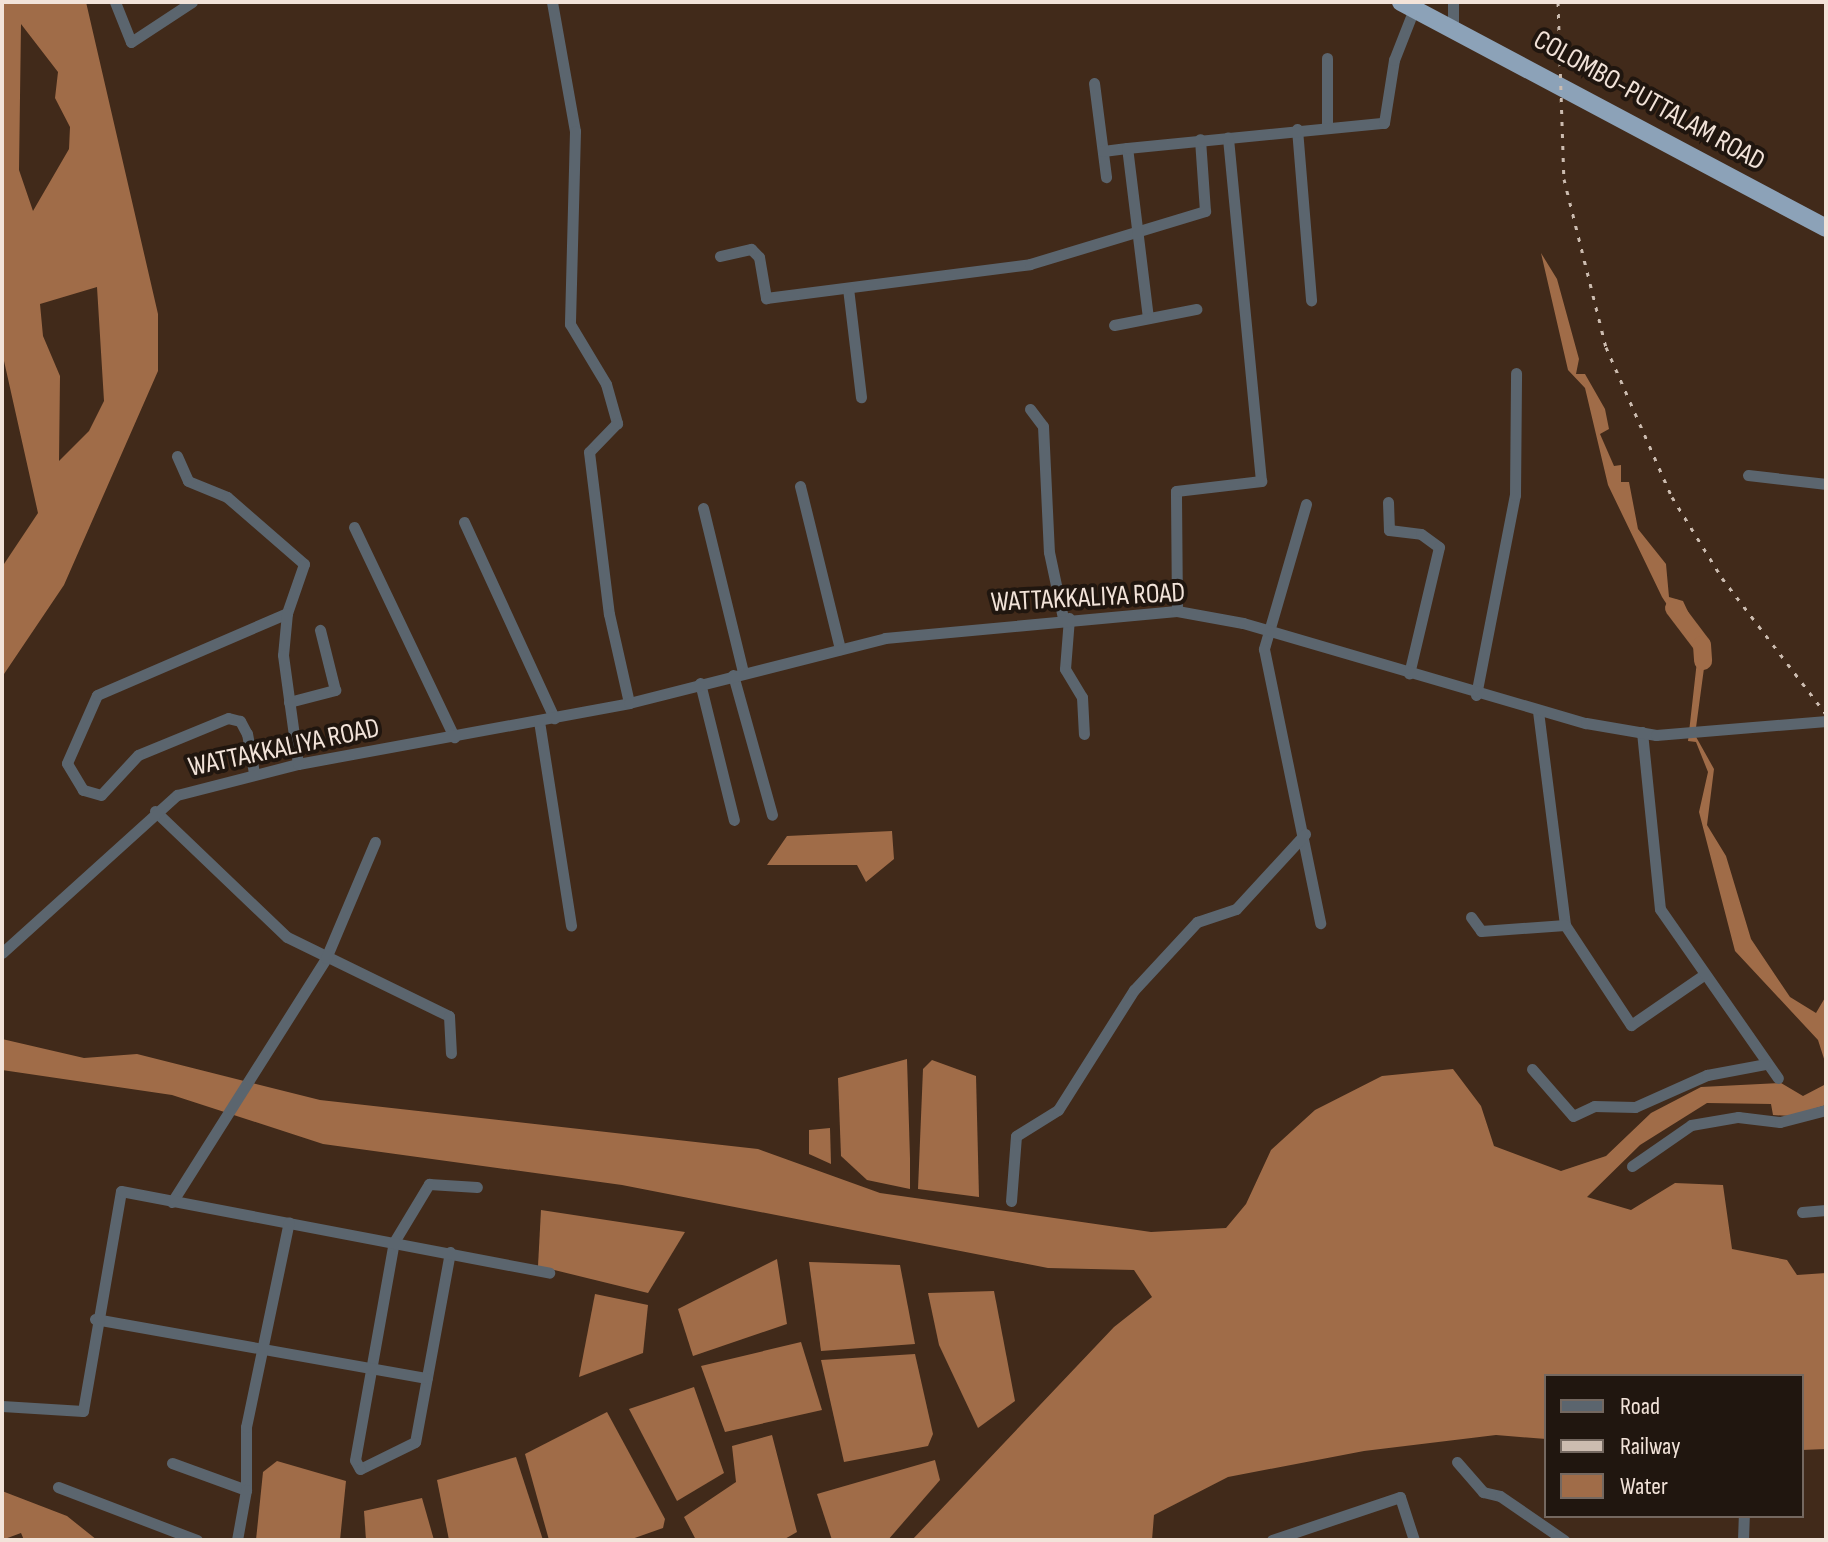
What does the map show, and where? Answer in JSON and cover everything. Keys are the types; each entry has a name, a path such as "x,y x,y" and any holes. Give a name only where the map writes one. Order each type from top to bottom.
{"highway":[{"name":"COLOMBO-PUTTALAM ROAD","path":"1408,6 1826,228"}],"street":[{"path":"115,2 131,42 192,2"},
{"path":"552,2 575,131 570,324 606,384 617,423 589,452 609,614 629,703"},
{"path":"1453,2 1453,28"},
{"path":"1103,151 1327,125 1384,123 1394,60 1408,6"},
{"path":"1327,58 1327,125"},
{"path":"1094,83 1106,177"},
{"path":"1297,129 1311,300"},
{"path":"1177,611 1176,491 1261,481 1228,138"},
{"path":"720,256 751,249 759,257 766,298 1030,264 1205,211 1200,139"},
{"path":"1127,148 1148,318"},
{"path":"848,288 861,397"},
{"path":"1114,325 1196,309"},
{"path":"1476,695 1515,495 1516,373"},
{"path":"1030,409 1043,426 1049,552 1066,618 1065,669 1082,697 1084,734"},
{"path":"177,456 188,481 227,497 304,564 287,613 289,702 298,764"},
{"path":"1748,475 1826,484"},
{"path":"800,486 840,649"},
{"path":"1388,502 1389,530 1421,534 1439,547 1409,674"},
{"path":"1306,504 1264,649 1278,736 1305,834 1320,923"},
{"path":"703,508 772,815"},
{"path":"464,522 554,718"},
{"path":"354,527 454,737"},
{"name":"WATTAKKALIYA ROAD","path":"2,953 155,811 177,795 298,764 629,703 840,649 1066,618 1177,611 1271,633 1476,695 1642,732 1676,734 1826,721"},
{"path":"254,773 247,734 240,721 228,718 138,755 101,795 83,790 67,763 97,695 259,619 287,613"},
{"path":"289,702 335,690 320,630"},
{"path":"700,683 734,820"},
{"path":"1538,711 1565,925 1631,1025 1702,976"},
{"path":"539,721 571,926"},
{"path":"1642,732 1660,909 1702,976 1763,1062 1778,1078"},
{"path":"155,811 287,937 449,1016 451,1053"},
{"path":"1011,1201 1016,1136 1058,1110 1134,990 1197,922 1236,909 1305,834"},
{"path":"172,1202 219,1120 326,958 375,842"},
{"path":"1471,917 1481,931 1565,925"},
{"path":"1532,1069 1573,1116 1594,1106 1635,1107 1707,1075 1763,1062"},
{"path":"1632,1166 1691,1125 1738,1117 1780,1122 1826,1110"},
{"path":"450,1252 415,1442 360,1469 355,1460 394,1242 429,1184 477,1187"},
{"path":"2,1406 83,1411 95,1319 121,1191 549,1273"},
{"path":"1802,1212 1826,1210"},
{"path":"237,1540 250,1470 243,1447 260,1348 289,1222"},
{"path":"95,1319 427,1378"},
{"path":"1457,1462 1483,1492 1500,1496 1564,1540"},
{"path":"172,1463 246,1490"},
{"path":"58,1487 197,1540"},
{"path":"1272,1540 1400,1497 1414,1540"},
{"path":"1743,1540 1744,1518"}],"water":[{"path":"2,2 86,2 158,314 158,371 64,585 2,677 2,567 38,513 2,352","holes":["21,24 58,72 55,98 70,127 69,149 33,211 19,170","97,287 104,401 89,431 59,461 60,376 43,336 40,304"]},
{"path":"1541,253 1557,279 1579,359 1576,374 1585,374 1605,409 1609,429 1600,434 1614,466 1621,465 1621,482 1629,482 1638,529 1666,564 1669,597 1683,601 1690,616 1686,633 1707,646 1695,735 1714,769 1707,825 1726,856 1751,939 1790,997 1816,1013 1826,996 1826,1065 1818,1040 1735,951 1699,812 1708,772 1696,742 1688,741 1698,652 1662,597 1608,485 1585,388 1568,370"},
{"path":"892,831 894,859 866,882 857,865 767,865 787,836"},
{"path":"2,1039 84,1058 137,1054 320,1100 758,1149 880,1193 1151,1232 1226,1228 1246,1204 1271,1150 1315,1110 1382,1076 1453,1069 1481,1106 1494,1146 1561,1171 1606,1156 1651,1113 1701,1087 1781,1083 1803,1096 1826,1084 1826,1105 1791,1116 1773,1115 1771,1104 1707,1103 1640,1145 1587,1197 1631,1210 1675,1183 1723,1185 1732,1249 1787,1260 1797,1275 1826,1273 1826,1449 1804,1450 1804,1374 1544,1374 1544,1439 1496,1435 1364,1451 1228,1477 1154,1515 1152,1540 912,1540 1114,1327 1152,1297 1134,1270 1048,1268 622,1185 323,1144 172,1095 2,1070"},
{"path":"907,1059 910,1189 867,1180 841,1156 838,1078"},
{"path":"932,1060 976,1076 979,1197 918,1189 923,1069"},
{"path":"830,1128 831,1164 809,1154 809,1130"},
{"path":"541,1210 685,1232 648,1293 538,1266"},
{"path":"777,1259 787,1324 693,1356 678,1309"},
{"path":"809,1262 900,1265 915,1344 821,1351"},
{"path":"994,1291 1015,1401 978,1428 939,1345 928,1293"},
{"path":"595,1294 648,1305 643,1353 579,1377"},
{"path":"801,1342 822,1410 725,1432 701,1366"},
{"path":"915,1354 933,1434 928,1446 844,1462 821,1360"},
{"path":"694,1387 724,1473 677,1501 629,1409"},
{"path":"607,1412 665,1519 663,1528 629,1540 549,1540 525,1454"},
{"path":"772,1435 797,1532 783,1540 696,1540 684,1517 736,1482 732,1446"},
{"path":"516,1457 543,1540 449,1540 437,1480"},
{"path":"935,1460 940,1480 888,1540 832,1540 817,1494"},
{"path":"277,1461 346,1481 340,1540 256,1540 263,1472"},
{"path":"2,1491 67,1516 97,1540 24,1540 21,1533 2,1540"},
{"path":"422,1498 434,1540 366,1540 364,1511"}],"waterway":[{"path":"1674,608 1702,645 1703,661"}],"railway":[{"path":"1558,2 1564,179 1606,347 1672,497 1722,578 1826,714"}]}
